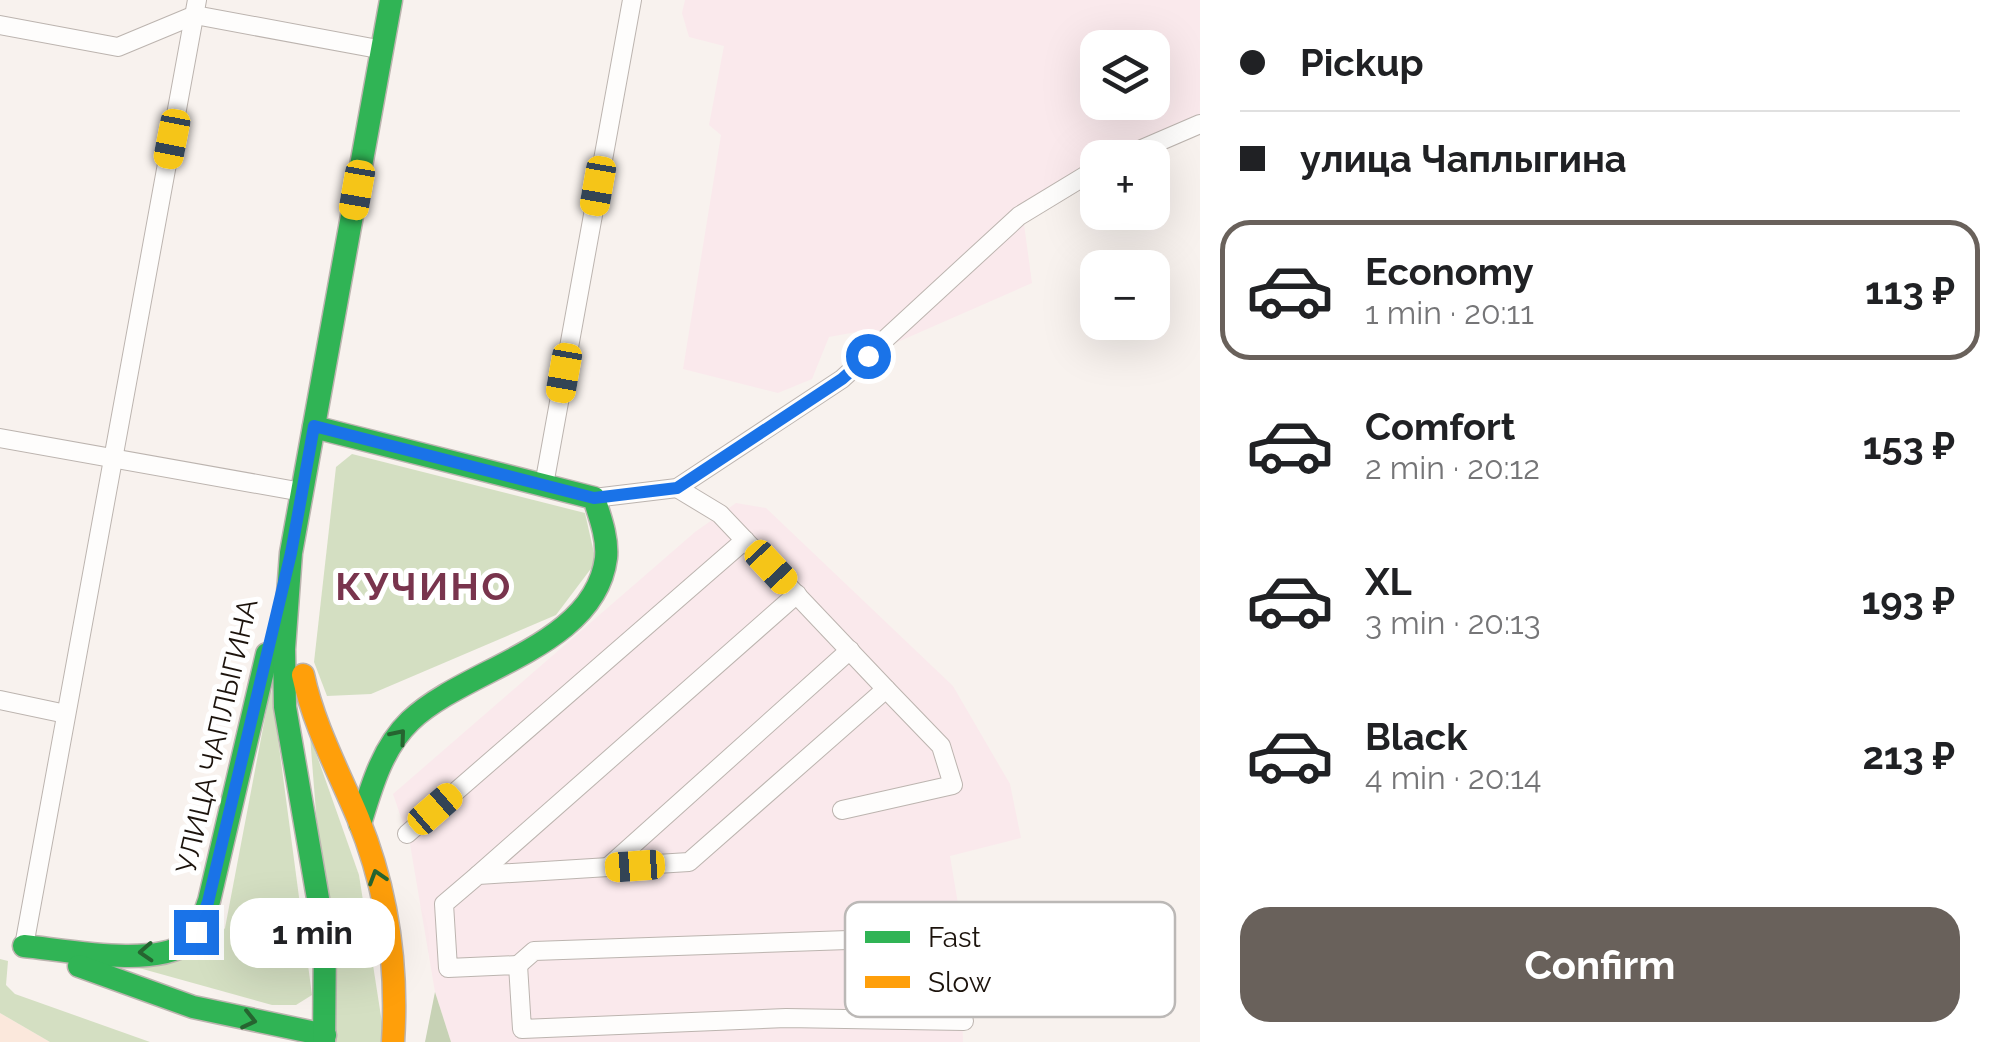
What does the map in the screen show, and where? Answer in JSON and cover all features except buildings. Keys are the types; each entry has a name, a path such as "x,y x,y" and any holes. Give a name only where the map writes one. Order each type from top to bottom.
{"street":[{"path":"324,1039 323,922 285,707 291,553 391,0"},
{"path":"314,426 594,498 603,528 606,562 597,585 577,614 550,636 419,712 380,759 360,824"},
{"path":"302,492 299,635 303,679 360,824 394,952 393,1042"},
{"name":"УЛИЦА ЧАПЛЫГИНА","path":"24,946 140,954 170,950 186,943 196,932 208,902 291,553"},
{"name":"УЛИЦА ЧАПЛЫГИНА","path":"0,940 192,1007 324,1039"}],"lane":[{"path":"544,486 632,0"},
{"path":"24,946 196,8"},
{"path":"0,25 118,47 196,8 381,49"},
{"path":"1163,140 1200,124"},
{"path":"594,498 677,488 842,379 1019,216 1080,179"},
{"path":"0,438 302,492"},
{"path":"677,488 720,514 941,746 954,785 842,810"},
{"path":"407,834 746,540"},
{"path":"797,594 444,904 448,968 518,965 534,950 845,939"},
{"path":"608,867 850,650"},
{"path":"478,875 689,862 886,688"},
{"path":"0,700 66,714"},
{"path":"518,965 522,1028 786,1018 964,1021"}],"shaded area":[{"path":"685,0 1200,0 1200,134 1170,146 1170,140 1080,140 1080,189 1024,224 1032,283 893,344 873,329 829,337 812,379 778,393 683,369 721,135 709,125 724,46 689,37 682,13"},
{"path":"736,503 766,508 953,686 1010,784 1021,838 950,856 958,902 845,902 845,1017 962,1017 963,1042 451,1042 435,992 410,844 393,794 695,532"},
{"path":"0,1013 50,1042 0,1042"}],"green space":[{"path":"352,454 585,513 596,562 556,615 371,694 327,696 314,662 336,467"},
{"path":"271,686 312,995 296,1005 272,1005 103,958 206,953 225,928"},
{"path":"310,736 359,875 385,1042 334,1042"},
{"path":"0,959 8,961 6,985 15,994 150,1042 50,1042 0,1013"},
{"path":"435,992 451,1042 425,1042"}],"traffic: fast":[{"path":"324,1042 325,939 285,707 284,649 291,553 391,0"},
{"path":"314,427 594,498 606,543 597,588 578,614 554,635 434,702 400,732 379,769 360,824"},
{"path":"24,946 132,956 172,950 191,939 209,901 267,654"},
{"path":"79,966 193,1007 325,1035"}],"traffic: slow":[{"path":"303,675 320,730 368,845 383,900 394,984 393,1042"}],"district":[{"name":"КУЧИНО","path":"424,586"}],"route":[{"path":"196,932 208,902 291,553 314,426 594,498 677,488 842,379 868,356"}]}
